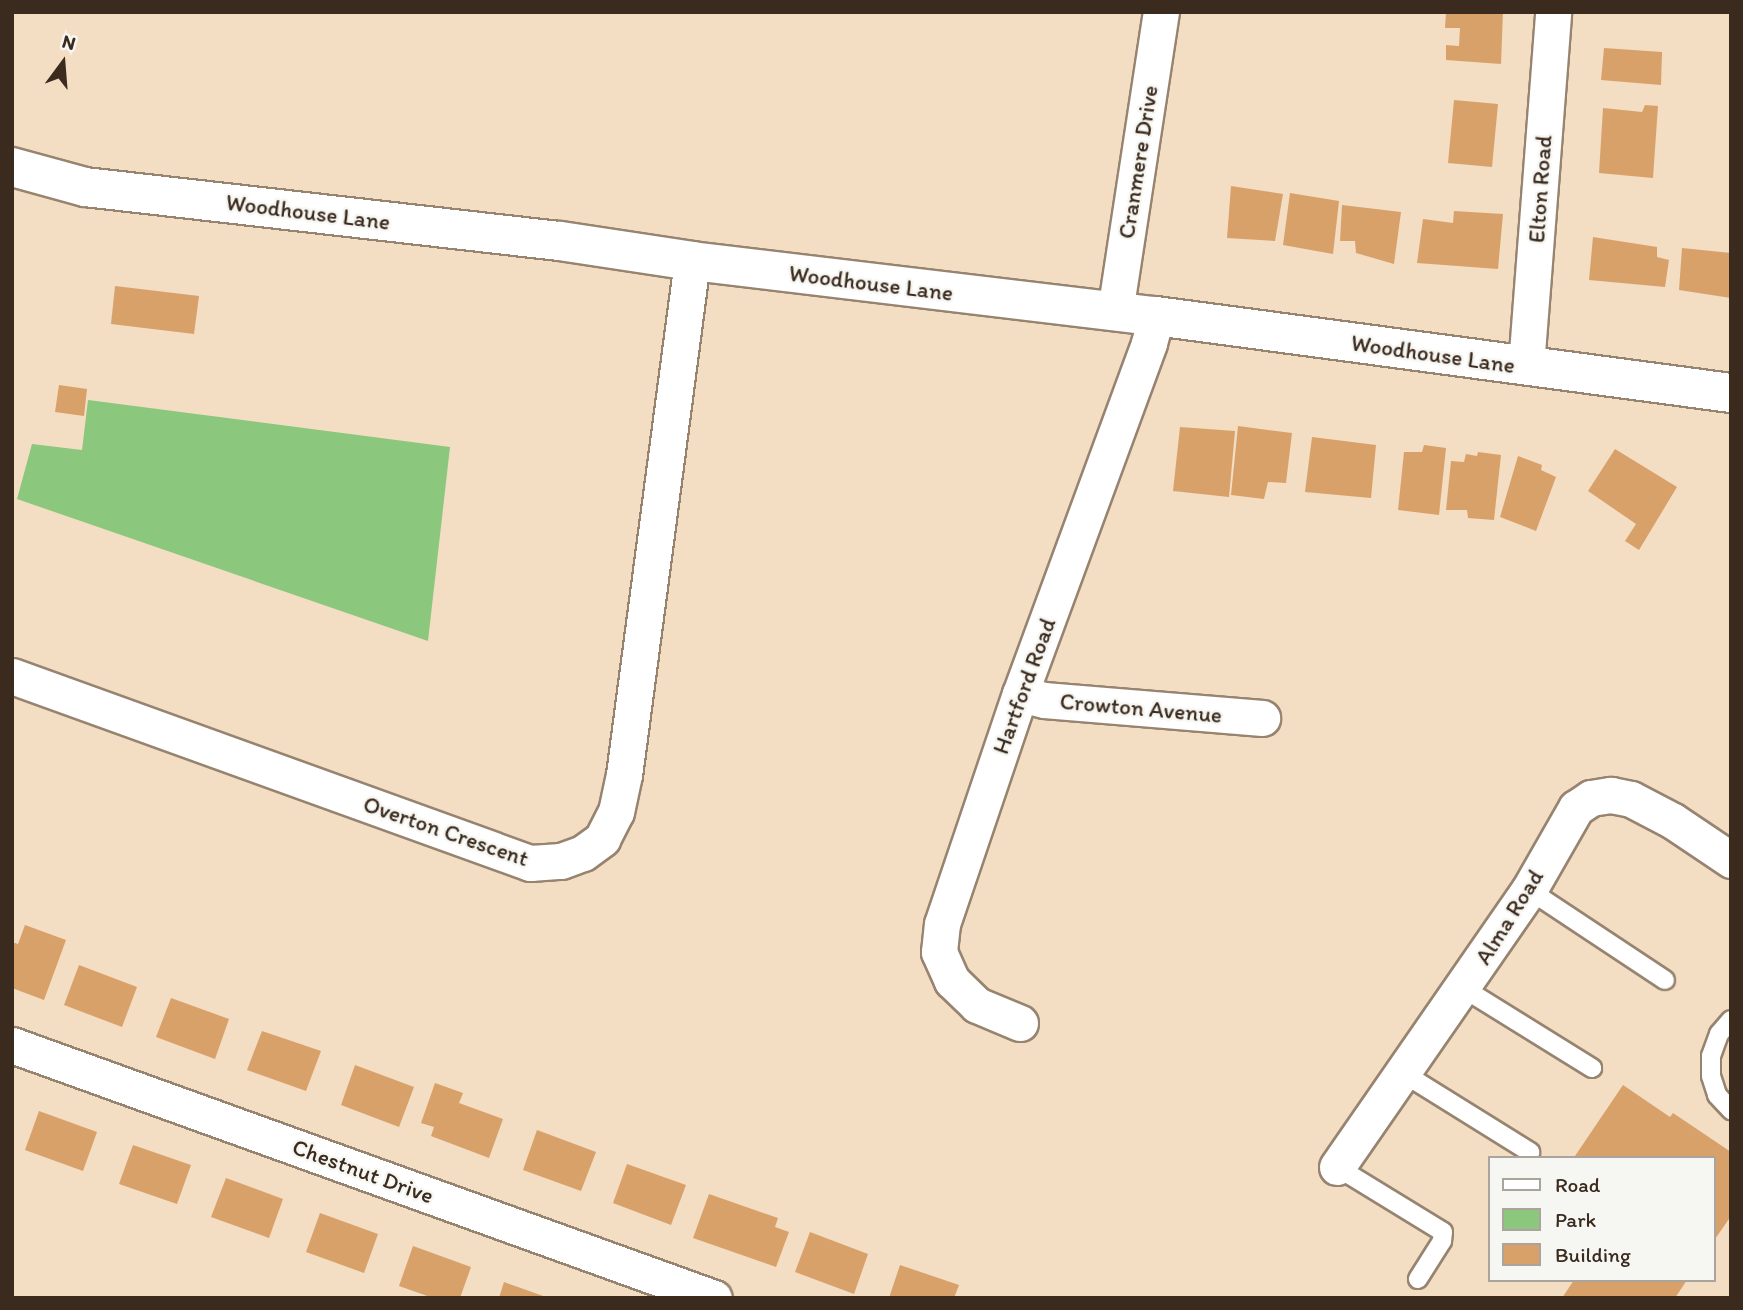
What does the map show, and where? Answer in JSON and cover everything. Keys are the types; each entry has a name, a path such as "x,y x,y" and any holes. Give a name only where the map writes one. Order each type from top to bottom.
{"street":[{"name":"Cranmere Drive","path":"1115,312 1161,12"},
{"name":"Elton Road","path":"1526,366 1553,12"},
{"name":"Woodhouse Lane","path":"12,166 85,187 560,241 692,261 1156,316 1731,393"},
{"name":"Overton Crescent","path":"12,676 530,863 561,861 583,853 602,839 616,812 624,775 692,261"},
{"name":"Hartford Road","path":"1020,1023 977,1005 951,981 939,952 942,924 1020,694 1149,343 1156,316"},
{"name":"Crowton Avenue","path":"1020,694 1044,700 1262,718"},
{"name":"Alma Road","path":"1337,1167 1529,890 1576,808 1591,798 1611,795 1631,799 1673,821 1731,860"},
{"name":"Chestnut Drive","path":"12,1045 714,1298"}],"lane":[{"path":"1529,890 1665,980"},
{"path":"1463,988 1592,1068"},
{"path":"1731,1020 1719,1034 1711,1066 1717,1095 1731,1110"},
{"path":"1403,1073 1530,1152"},
{"path":"1337,1167 1443,1232 1442,1241 1418,1279"}],"green space":[{"path":"88,400 450,447 428,641 17,499 32,444 82,450"}],"building":[{"path":"1446,12 1503,12 1501,64 1446,60 1446,45 1459,46 1460,28 1445,28"},
{"path":"1604,48 1662,52 1661,85 1601,80"},
{"path":"1454,100 1498,104 1492,167 1448,163"},
{"path":"1645,105 1658,106 1653,178 1599,173 1603,108 1642,112"},
{"path":"1231,186 1283,194 1275,241 1227,238"},
{"path":"1290,193 1339,201 1333,254 1283,245"},
{"path":"1342,205 1401,212 1394,264 1356,253 1355,241 1340,241"},
{"path":"1454,211 1503,214 1498,269 1417,263 1423,219 1453,223"},
{"path":"1593,237 1657,247 1657,257 1669,260 1665,287 1589,280"},
{"path":"1682,248 1731,253 1731,298 1679,290"},
{"path":"115,286 199,296 194,334 111,324"},
{"path":"59,385 87,389 84,416 55,412"},
{"path":"1238,426 1292,433 1286,483 1268,482 1264,499 1231,495"},
{"path":"1180,427 1235,431 1229,497 1173,491"},
{"path":"1312,437 1376,445 1371,498 1305,492"},
{"path":"1424,445 1446,448 1439,515 1398,510 1404,452 1422,452"},
{"path":"1615,449 1677,487 1639,550 1625,541 1636,524 1588,491"},
{"path":"1478,452 1501,455 1494,520 1468,518 1467,510 1446,510 1451,461 1464,462 1466,454 1477,456"},
{"path":"1518,456 1542,465 1541,470 1556,477 1536,531 1500,517"},
{"path":"25,925 66,940 44,1000 12,988 12,942 18,944"},
{"path":"79,965 137,987 122,1027 64,1005"},
{"path":"171,998 229,1019 215,1059 156,1037"},
{"path":"262,1031 321,1051 306,1091 247,1070"},
{"path":"355,1065 414,1087 399,1127 341,1105"},
{"path":"435,1083 463,1093 459,1103 503,1119 489,1158 431,1136 434,1127 421,1123"},
{"path":"1623,1085 1670,1117 1673,1113 1731,1152 1731,1216 1715,1239 1715,1156 1575,1156"},
{"path":"39,1111 97,1132 83,1171 25,1150"},
{"path":"537,1130 596,1152 581,1191 523,1170"},
{"path":"133,1145 191,1165 177,1204 119,1184"},
{"path":"627,1164 686,1185 671,1225 613,1203"},
{"path":"226,1178 283,1199 269,1238 211,1217"},
{"path":"709,1194 778,1218 775,1227 789,1232 776,1267 693,1238"},
{"path":"320,1213 378,1234 364,1273 306,1252"},
{"path":"810,1232 868,1254 854,1294 795,1272"},
{"path":"413,1246 471,1267 460,1298 433,1298 399,1286"},
{"path":"900,1265 959,1285 954,1298 889,1298"},
{"path":"504,1282 546,1297 546,1298 499,1298"},
{"path":"1573,1282 1686,1282 1675,1298 1562,1298"}]}
